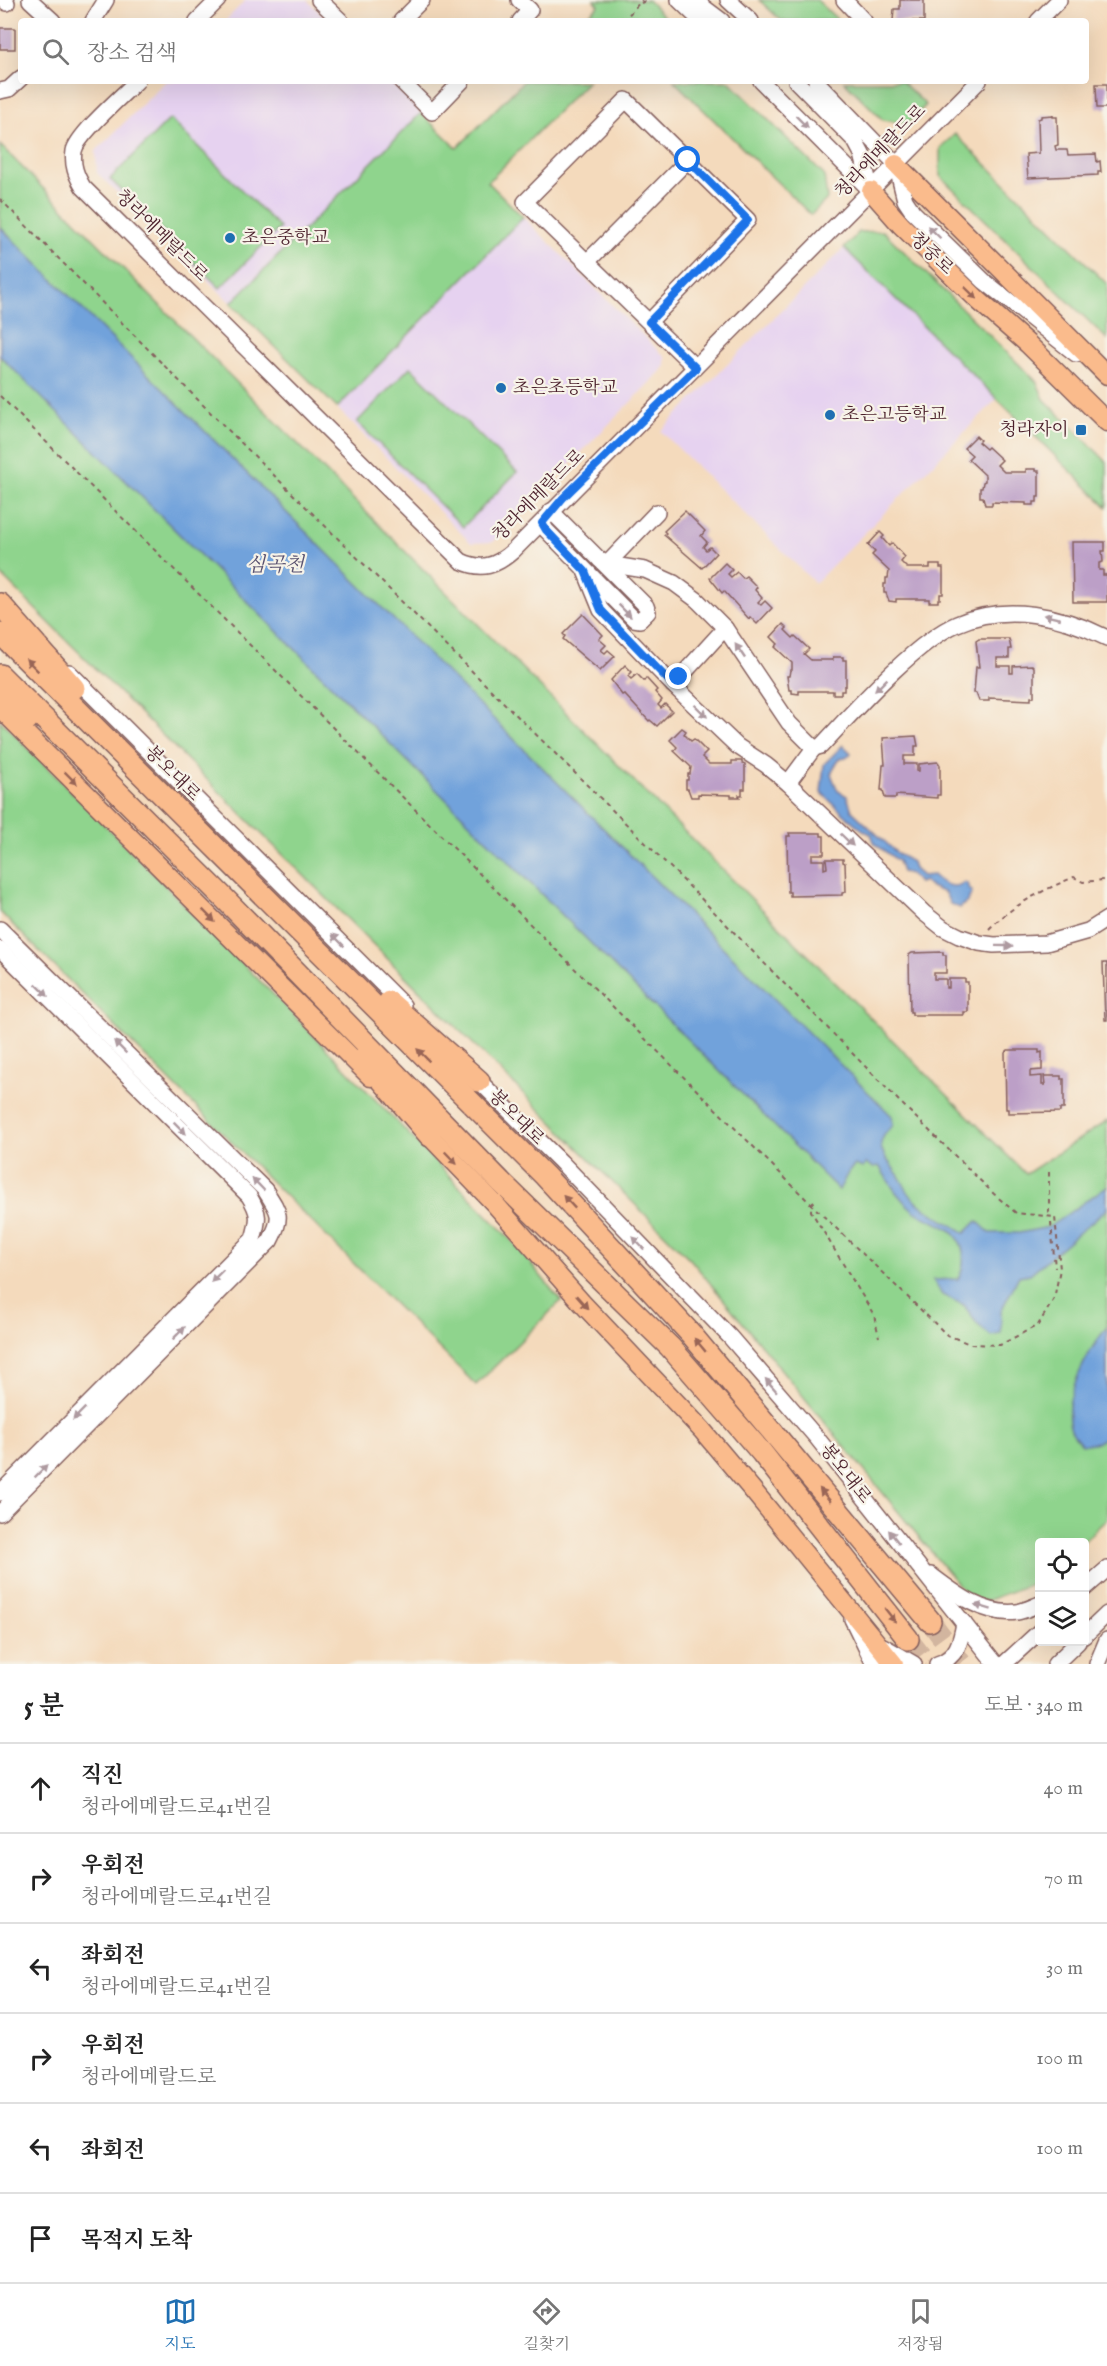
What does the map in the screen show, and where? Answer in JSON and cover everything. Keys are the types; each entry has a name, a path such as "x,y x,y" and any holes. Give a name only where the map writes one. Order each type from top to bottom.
{"highway":[{"path":"0,604 199,831"},
{"name":"봉오대로","path":"0,633 545,1176 683,1325 930,1621"},
{"path":"0,675 225,899 501,1182 670,1347 762,1453 908,1639"},
{"path":"0,697 175,850"},
{"path":"246,879 479,1081"},
{"path":"225,899 430,1136"}],"main road":[{"path":"896,164 1107,376"},
{"name":"청중로","path":"871,191 901,225 1107,422"},
{"path":"0,707 430,1136 495,1204 582,1303 702,1430 894,1664"}],"street":[{"path":"30,0 50,18"},
{"path":"95,18 106,0"},
{"path":"199,18 218,0"},
{"path":"319,0 337,18"},
{"path":"404,18 422,0"},
{"path":"519,0 530,10 523,18"},
{"path":"679,0 698,18"},
{"path":"694,0 719,18"},
{"path":"728,0 748,18"},
{"path":"844,0 861,18"},
{"path":"1041,18 1059,0"},
{"path":"0,91 9,89 18,81"},
{"name":"청라에메랄드로","path":"133,84 84,134 75,149 75,174 83,187 460,561 472,566 489,567 513,551 976,84"},
{"path":"404,84 432,112 459,84"},
{"name":"청중로","path":"764,84 871,191"},
{"path":"799,84 855,141 862,154 871,191"},
{"path":"819,84 896,164"},
{"path":"649,322 748,220 626,100 525,202 696,368"},
{"path":"587,262 688,160"},
{"path":"604,562 657,512"},
{"path":"546,517 604,562 646,606 648,612 640,621 634,619 546,530 546,517"},
{"path":"604,562 645,570 674,583 697,600 725,628 789,723 814,748"},
{"path":"585,571 601,610 673,685 737,746 788,783 924,913 943,928 979,943 1010,946 1046,943 1088,931 1107,919"},
{"name":"봉오대로","path":"0,604 561,1162 730,1337 817,1438 996,1664"},
{"path":"788,783 814,748 821,746 914,653 957,624 967,620 1007,614 1043,615 1079,625 1107,638"},
{"path":"673,685 725,628"},
{"path":"0,929 265,1190 278,1210 279,1223 270,1241 0,1513"},
{"path":"0,949 249,1196 258,1211 258,1223 253,1239 0,1493"},
{"path":"911,1559 953,1593 975,1605 1000,1612 1017,1612 1035,1606"},
{"path":"1089,1578 1107,1569"},
{"path":"1089,1585 1107,1569"},
{"path":"846,1605 874,1664"},
{"path":"1089,1631 1107,1614"},
{"path":"937,1664 946,1661 957,1649 962,1639 964,1623"},
{"path":"1004,1664 1035,1636"},
{"path":"1096,1664 1107,1640"},
{"path":"876,1641 914,1664"},
{"path":"1055,1664 1073,1646"}],"path":[{"path":"625,18 646,0"},
{"path":"0,199 241,442 677,874 798,1000 978,1179 1016,1213 1055,1217 1060,1269 1054,1299 1038,1324 1000,1345 970,1344 947,1335 811,1204 0,396"},
{"path":"979,943 990,928 1010,910 1035,894 1074,877 1083,882 1103,880"},
{"path":"1049,1172 1049,1216"},
{"path":"814,1201 811,1204 811,1211 874,1315 879,1337"},
{"path":"1051,1222 1055,1268"}],"shaded area":[{"path":"246,0 307,0 325,18 228,18"},
{"name":"초은중학교","path":"163,84 392,84 421,113 231,303 97,173 96,151"},
{"name":"초은초등학교","path":"523,217 665,357 665,367 493,542 471,543 337,408"},
{"name":"초은고등학교","path":"844,248 998,398 815,583 661,431"}],"green space":[{"path":"594,0 648,0 665,18 586,18 599,5"},
{"path":"759,0 817,0 836,18 779,18"},
{"path":"521,84 585,84 488,182 523,217 337,408 231,303 421,113 457,148"},
{"path":"677,84 732,84 824,175 827,199 811,215"},
{"path":"847,84 904,84 926,105 907,124 883,120"},
{"path":"170,119 280,228 220,288 110,179"},
{"path":"955,134 1107,284 1107,339 940,176 940,148"},
{"path":"0,145 1026,1174 1107,1121 1107,1519 1087,1538 1035,1538 1035,1582 975,1605 691,1260 0,574"},
{"path":"883,231 1037,382 1044,399 1107,462 1107,507 844,248 859,232"},
{"path":"410,367 517,472 463,527 357,422"},
{"path":"0,720 282,1003 515,1244 561,1301 476,1385 0,912"}],"water":[{"name":"심곡천","path":"0,227 892,1116 893,1125 883,1138 881,1148 909,1193 919,1204 965,1233 977,1221 990,1233 1019,1233 1049,1227 1107,1186 1107,1209 1030,1274 1019,1276 1001,1311 1001,1334 991,1336 977,1324 964,1305 942,1295 933,1280 958,1279 960,1276 963,1252 956,1235 907,1205 879,1166 873,1167 866,1164 863,1168 855,1165 849,1171 839,1190 0,356"},
{"path":"843,745 851,753 846,758 839,759 831,774 838,791 847,796 852,811 898,854 912,862 914,869 922,876 933,875 952,886 967,883 969,890 972,891 968,901 960,908 950,904 945,893 929,886 924,881 919,883 910,874 902,872 898,861 875,844 871,834 853,822 821,792 824,764"},
{"path":"1107,1327 1107,1437 1098,1442 1082,1445 1071,1430 1069,1404 1078,1376 1092,1348"}],"building":[{"path":"900,0 924,0 924,18 893,18 894,9 900,9"},
{"path":"0,28 15,28 15,49 0,49"},
{"path":"1096,84 1107,84 1107,108 1097,108"},
{"path":"1041,116 1057,117 1058,145 1055,146 1056,150 1067,150 1068,155 1096,154 1097,162 1100,161 1101,172 1098,172 1098,175 1028,178 1026,154 1039,153 1038,119"},
{"path":"976,436 980,440 978,442 986,449 988,447 1002,460 997,465 1004,472 1026,472 1026,469 1039,471 1039,497 1034,505 992,502 992,505 985,505 983,497 980,497 980,488 985,481 985,475 968,459 972,455 964,448"},
{"path":"685,511 705,531 701,536 707,542 703,547 706,550 710,547 716,553 702,568 664,535 666,533 664,531"},
{"path":"880,532 889,546 892,543 905,557 901,562 907,568 930,568 930,565 940,565 940,568 943,568 943,594 940,594 938,602 929,602 929,599 889,601 884,593 884,584 886,584 889,571 872,555 875,552 868,545"},
{"path":"1072,542 1105,542 1105,551 1102,551 1103,562 1099,563 1099,570 1103,570 1103,575 1107,575 1107,602 1073,602"},
{"path":"725,563 732,570 728,574 731,577 737,572 743,578 746,576 757,587 755,590 762,598 758,602 761,605 765,601 772,608 757,624 750,617 749,619 724,591 722,593 710,578"},
{"path":"583,614 603,635 599,639 606,645 601,650 605,653 608,650 615,656 600,671 563,639 565,636 563,634"},
{"path":"783,624 787,628 785,630 793,638 795,636 809,649 804,654 811,660 833,660 833,657 843,657 843,660 846,660 846,686 841,694 833,694 833,691 799,691 799,694 789,690 787,676 792,670 792,663 775,647 778,644 771,637"},
{"path":"979,639 1009,639 1011,649 1009,649 1009,658 997,658 997,666 1010,666 1010,673 1013,673 1013,666 1032,665 1034,667 1034,697 1031,697 1031,700 989,698 989,701 979,701 974,693 976,667 979,667 976,641"},
{"path":"625,665 632,672 628,676 631,679 637,674 644,681 646,678 657,690 655,692 662,700 658,705 661,708 665,704 672,711 657,726 649,721 624,694 622,695 611,680"},
{"path":"682,728 691,741 694,739 707,752 702,757 709,764 732,764 732,761 742,761 745,764 745,789 742,789 740,797 698,794 698,797 691,797 686,789 686,780 688,780 691,767 674,751 677,747 670,740"},
{"path":"916,736 918,746 915,746 915,756 904,756 904,764 917,764 917,771 919,771 919,764 938,762 940,765 940,795 937,795 937,798 896,795 896,798 885,798 881,790 883,765 885,765 883,738"},
{"path":"789,833 821,833 821,836 824,836 824,854 812,854 812,860 824,860 824,869 827,868 826,859 843,859 846,892 842,895 790,896 787,836 790,836"},
{"path":"943,952 943,955 946,955 946,973 934,973 934,979 946,979 946,988 949,988 949,979 965,979 965,982 968,982 968,1012 964,1012 964,1015 912,1015 910,1012 909,955"},
{"path":"1103,963 1107,963 1107,1020 1105,1020"},
{"path":"1008,1050 1039,1050 1039,1053 1042,1052 1042,1070 1030,1071 1030,1077 1042,1076 1042,1085 1045,1085 1044,1076 1061,1076 1061,1079 1064,1079 1064,1109 1060,1109 1060,1112 1008,1113 1005,1053"}],"tunnel":[{"path":"930,1621 962,1664"},
{"path":"908,1639 927,1664"}],"place":[{"name":"초은중학교","path":"230,238"},
{"name":"초은초등학교","path":"501,388"},
{"name":"초은고등학교","path":"830,415"},
{"name":"청라자이","path":"1081,430"}],"route":[{"path":"679,677 673,685 601,610 585,571 542,523 563,498 696,368 649,322 748,220 688,160"}]}
